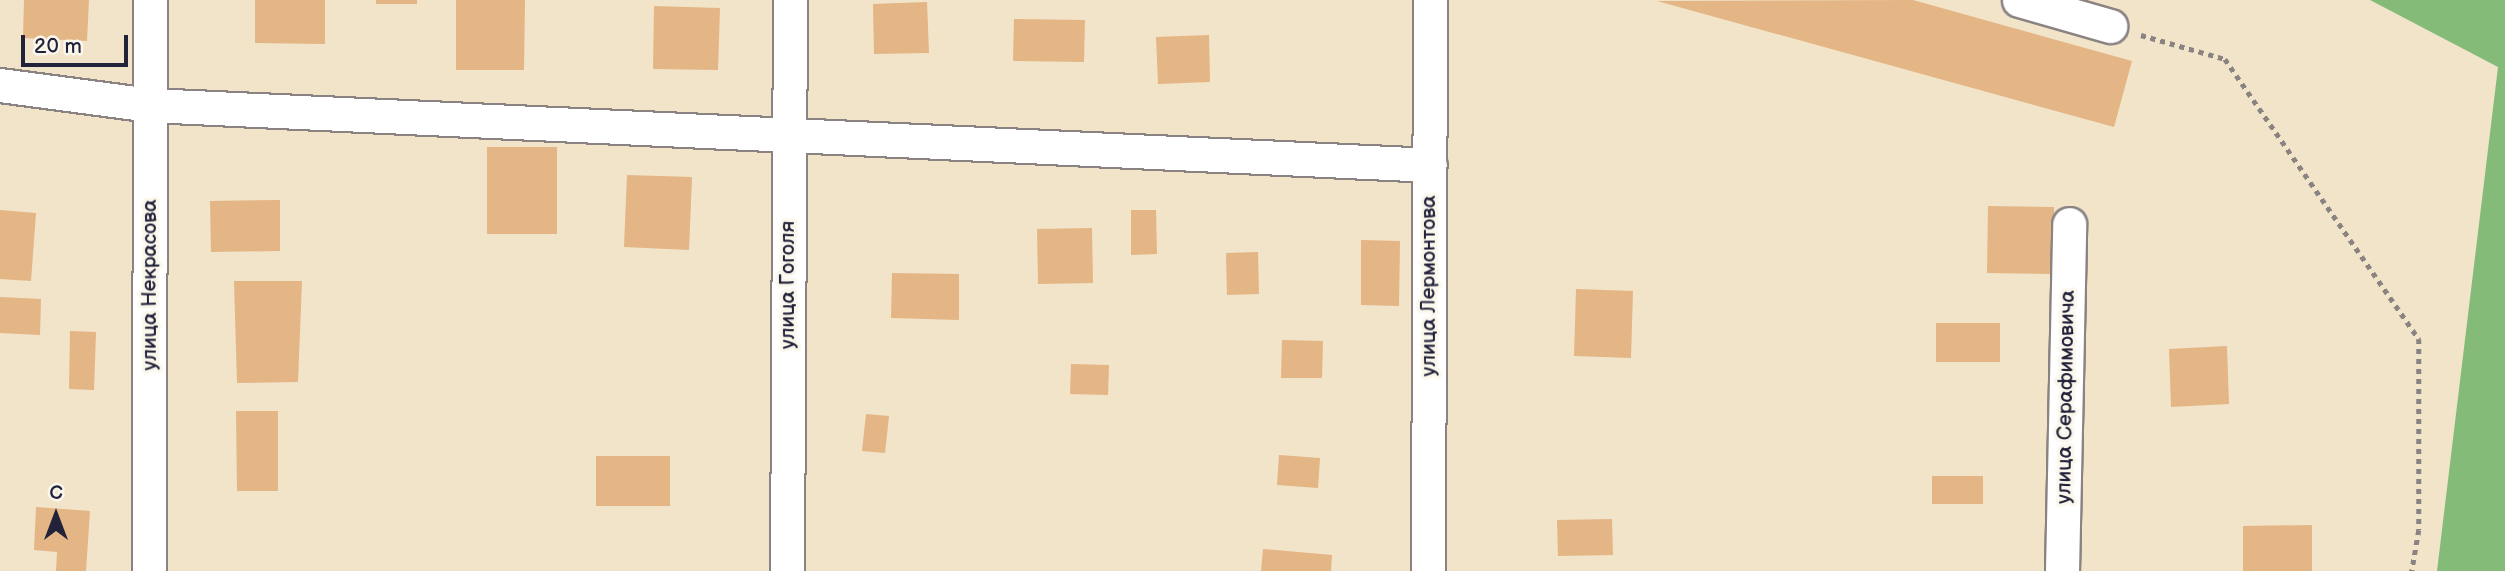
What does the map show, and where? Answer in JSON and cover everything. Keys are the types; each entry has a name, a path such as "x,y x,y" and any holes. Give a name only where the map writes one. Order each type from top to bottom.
{"street":[{"name":"улица Некрасова","path":"149,571 150,0"},
{"name":"улица Гоголя","path":"786,571 790,0"},
{"name":"улица Лермонтова","path":"1428,571 1430,0"},
{"path":"2019,0 2110,26"},
{"path":"0,85 150,105 789,138 1430,165"},
{"name":"улица Серафимовича","path":"2062,571 2069,224"}],"path":[{"path":"2110,26 2225,59 2419,339 2419,530 2412,571"}],"green space":[{"path":"2370,0 2505,0 2505,571 2437,571 2498,67"}],"building":[{"path":"24,0 89,0 87,41 23,38"},
{"path":"255,0 325,0 325,44 255,43"},
{"path":"376,0 417,0 417,4 376,4"},
{"path":"456,0 525,0 524,70 456,70"},
{"path":"1913,0 2132,61 2114,127 1657,1"},
{"path":"927,2 929,53 874,54 873,4"},
{"path":"654,6 720,8 718,70 653,69"},
{"path":"1014,19 1085,20 1084,62 1013,61"},
{"path":"1209,35 1210,82 1158,84 1156,37"},
{"path":"487,147 557,147 557,234 487,234"},
{"path":"627,175 692,177 689,250 624,247"},
{"path":"280,200 280,251 211,252 210,201"},
{"path":"1988,206 2054,207 2053,274 1987,273"},
{"path":"0,210 36,213 31,281 0,279"},
{"path":"1131,210 1156,210 1157,254 1131,255"},
{"path":"1092,228 1093,283 1038,284 1037,229"},
{"path":"1361,240 1400,241 1399,306 1361,305"},
{"path":"1258,252 1259,294 1227,295 1226,253"},
{"path":"892,273 959,274 959,320 891,318"},
{"path":"234,281 302,281 298,382 237,383"},
{"path":"1576,289 1633,291 1631,358 1574,356"},
{"path":"0,297 41,299 40,335 0,333"},
{"path":"1936,323 2000,323 2000,362 1936,362"},
{"path":"70,331 96,332 94,390 69,389"},
{"path":"1282,340 1323,341 1322,378 1281,378"},
{"path":"2227,346 2229,404 2171,407 2169,349"},
{"path":"1071,364 1109,365 1108,395 1070,394"},
{"path":"236,411 278,411 278,491 237,491"},
{"path":"866,414 889,416 885,453 862,451"},
{"path":"1279,455 1320,458 1318,488 1277,485"},
{"path":"596,456 670,456 670,506 596,506"},
{"path":"1932,476 1983,476 1983,504 1932,504"},
{"path":"36,507 90,511 86,571 56,571 57,552 34,550"},
{"path":"1612,519 1613,555 1558,556 1557,520"},
{"path":"2312,525 2312,571 2243,571 2243,526"},
{"path":"1263,549 1332,555 1331,571 1261,571"}]}
